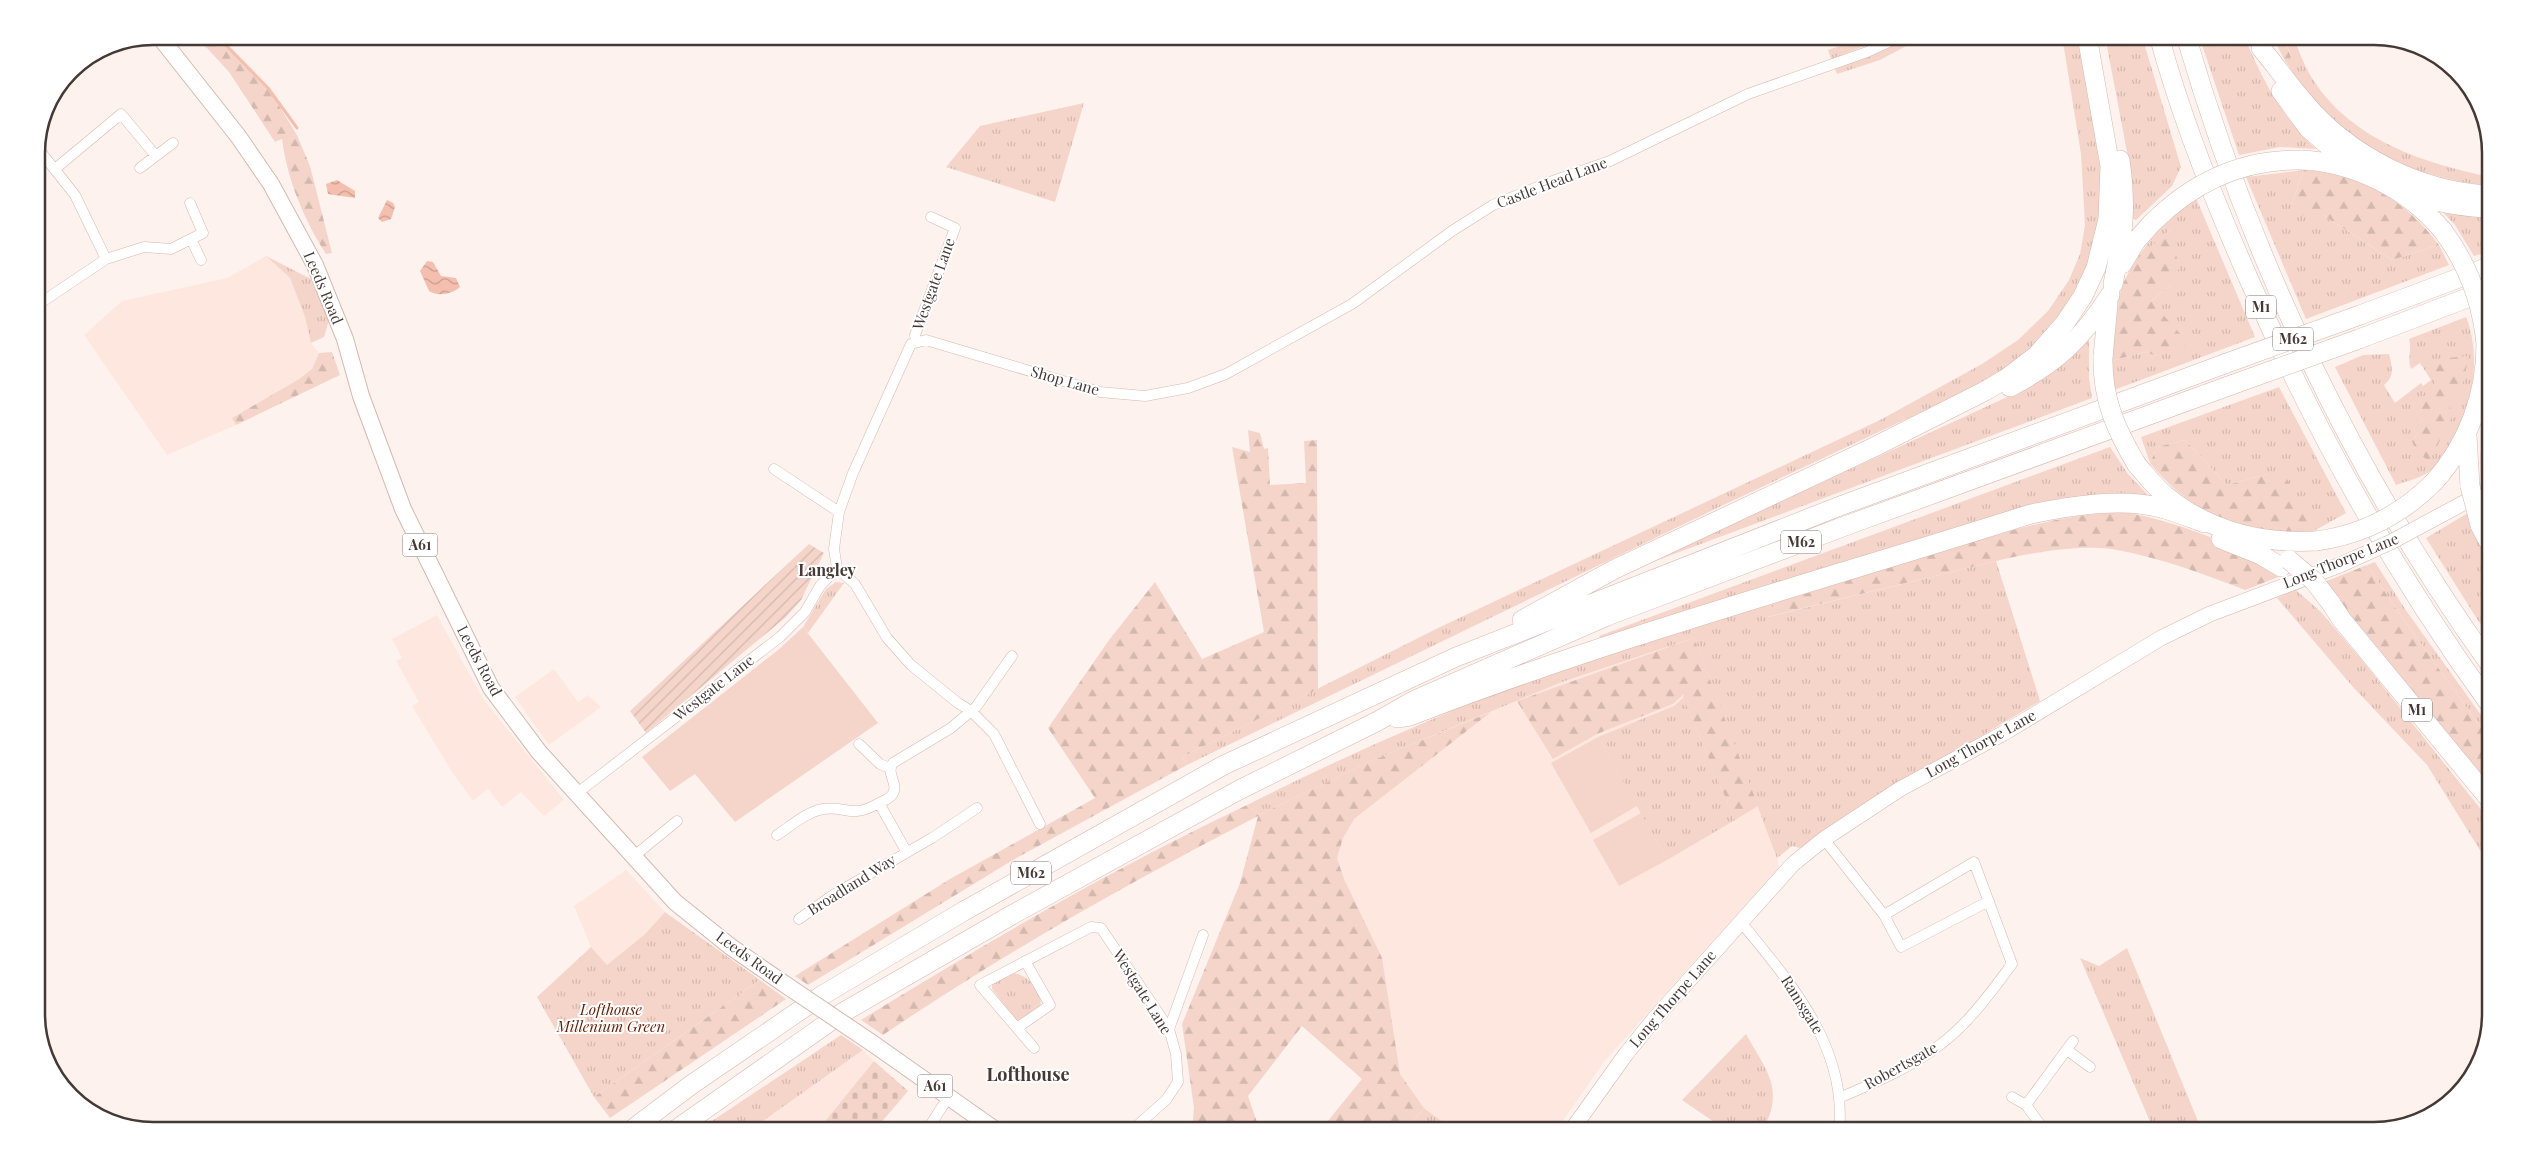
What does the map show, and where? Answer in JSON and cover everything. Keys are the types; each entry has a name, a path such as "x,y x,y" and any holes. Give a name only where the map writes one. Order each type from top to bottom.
{"highway":[{"path":"1872,448 2007,378 2037,355 2065,323 2083,296 2096,268 2104,243 2111,193 2110,166 2089,45"},
{"path":"2098,45 2117,136 2125,196 2124,233 2104,328 2102,379 2107,403 2120,436 2137,465 2165,495 2205,523"},
{"name":"M1","path":"2161,45 2175,94 2220,212 2284,361 2365,514 2449,649 2482,694"},
{"name":"M1","path":"2189,45 2206,104 2228,165 2268,266 2319,377 2386,502 2440,596 2482,654"},
{"path":"2260,45 2273,76 2297,116 2317,137 2359,172"},
{"path":"2261,45 2304,102 2329,128 2365,155 2403,175 2424,183 2482,194"},
{"path":"1872,448 1954,415 2046,367 2081,336 2112,290 2125,259 2152,223 2177,200 2216,176 2250,165 2278,160 2328,163 2359,172 2398,191 2442,203 2482,208"},
{"path":"2398,191 2422,209 2443,232 2458,253 2477,292 2482,321"},
{"name":"M62","path":"642,1122 691,1085 821,996 964,911 1224,765 1456,657 1840,506 2482,269"},
{"name":"M62","path":"687,1122 842,1013 1010,916 1239,790 1376,722 1412,701 1607,616 1836,529 2482,293"},
{"path":"1376,722 1410,716 1501,680 1682,620 2031,514 2061,508 2101,503 2160,507 2253,537 2282,542 2316,541 2343,536 2384,520 2410,503 2434,482 2455,456 2467,434 2482,383"},
{"path":"2476,404 2482,394"},
{"path":"2467,434 2470,486 2482,530"},
{"name":"M62","path":"1456,657 1613,570 1872,448"},
{"path":"2124,504 2198,529 2285,564"},
{"path":"2253,537 2285,564"},
{"name":"M1","path":"2285,564 2314,581 2328,604 2482,790"}],"main road":[{"name":"Leeds Road","path":"166,45 238,136 292,221 331,302 361,396 403,509 491,688 539,752 674,902 731,947 985,1122"},
{"name":"Long Thorpe Lane","path":"1577,1122 1626,1054 1740,921 1792,864 1824,839 1900,789 2004,733 2161,638 2219,610 2340,565 2391,542 2482,493"}],"street":[{"name":"Castle Head Lane","path":"1226,374 1352,304 1452,231 1493,205 1610,161 1748,94 1882,45"},
{"path":"55,169 121,114 156,156"},
{"path":"140,168 173,143"},
{"path":"45,157 75,195 106,259"},
{"path":"45,300 106,259 144,247 170,249 203,233 190,203"},
{"name":"Westgate Lane","path":"576,794 780,637 805,612 820,586 837,568 834,549 839,512 853,474 912,345 955,228 931,217"},
{"path":"191,239 201,260"},
{"name":"Shop Lane","path":"912,345 926,340 1100,392 1146,396 1188,388 1226,374"},
{"path":"774,469 839,512"},
{"path":"837,568 855,584 888,638 911,665 958,703 971,711 994,734 1040,824"},
{"path":"777,835 811,813 824,809 857,812 891,796 894,790 890,768 896,760 951,728 980,703 1012,656"},
{"path":"859,744 880,764 890,768"},
{"name":"Broadland Way","path":"879,803 906,852"},
{"name":"Broadland Way","path":"799,919 833,895 932,838 977,808"},
{"path":"633,857 677,821"},
{"path":"1824,839 1884,916 1901,947 1989,901"},
{"name":"Robertsgate","path":"1839,1098 1890,1076 1941,1045 1979,1008 2012,964 1974,862 1884,916"},
{"name":"Ramsgate","path":"1740,921 1788,979 1819,1029 1831,1064 1839,1098 1839,1122"},
{"name":"Westgate Lane","path":"1025,961 1091,927 1101,928 1106,933 1169,1029 1176,1054 1178,1082 1166,1100 1141,1122"},
{"path":"1169,1029 1203,935"},
{"path":"1017,1028 1050,1005 1025,961 980,985 1034,1048"},
{"path":"2026,1105 2070,1046 2090,1067"},
{"path":"934,1122 948,1096"},
{"path":"2012,1097 2026,1105 2038,1122"}],"shaded area":[{"path":"266,256 290,278 305,317 311,343 319,353 312,369 299,379 232,418 236,425 167,455 84,335 122,301 227,278"},
{"path":"1996,561 2040,701 1832,825 1800,848 1792,846 1777,858 1779,867 1603,1063 1562,1122 1443,1122 1424,1108 1400,1074 1259,815 1371,761 1562,682 1694,638"},
{"path":"437,615 483,699 564,800 544,816 521,792 502,807 488,789 473,801 452,772 412,706 419,702 396,661 402,658 392,639"},
{"path":"554,669 578,702 588,695 601,707 549,745 515,697"},
{"path":"626,870 665,912 645,934 607,965 591,947 574,906"},
{"path":"863,1050 874,1061 824,1122 762,1122"}],"green space":[{"path":"203,45 226,45 268,88 297,135 310,166 332,253 326,254 304,213 292,184 282,139 275,142 229,72"},
{"path":"1843,45 1868,45 1831,59 1828,50"},
{"path":"1888,45 1908,45 1880,60 1837,74 1834,67"},
{"path":"2063,45 2080,45 2100,148 2102,194 2096,249 2075,295 2061,316 2025,353 1985,382 1715,509 1187,765 1182,757 1438,628 1880,420 1982,364 2018,340 2048,311 2069,280 2080,254 2085,225 2081,154"},
{"path":"2107,45 2145,45 2181,167 2172,186 2136,220 2133,219 2131,173"},
{"path":"2202,45 2248,45 2258,67 2283,111 2316,149 2280,147 2239,155"},
{"path":"2277,45 2286,45 2291,57 2284,59"},
{"path":"2287,45 2297,45 2314,81 2330,102 2348,119 2369,134 2416,156 2441,165 2482,175 2482,185 2427,173 2398,162 2371,148 2324,111 2303,87 2284,59 2291,56"},
{"path":"1084,103 1055,202 946,167 980,126"},
{"path":"2304,170 2292,204 2323,215 2392,260 2439,245 2449,265 2306,319 2246,177"},
{"path":"2304,170 2344,177 2380,192 2412,215 2439,245 2392,260 2323,215 2304,216 2292,204"},
{"path":"2196,198 2255,337 2114,390 2111,361 2144,352 2157,356 2151,301 2172,284 2171,229 2134,263 2147,244 2162,228"},
{"path":"2438,207 2482,211 2482,254 2474,256 2455,225"},
{"path":"2171,229 2179,269 2172,276 2172,284 2151,301 2189,344 2157,356 2144,352 2111,361 2116,311 2122,286 2127,275 2142,255"},
{"path":"266,256 311,279 329,320 324,337 311,343 305,317 290,278"},
{"path":"2466,317 2472,335 2473,377 2464,419 2455,439 2444,456 2427,473 2396,485 2335,367 2363,355 2389,354 2392,367 2391,375 2384,385 2395,403 2421,383 2423,386 2431,380 2420,363 2411,369 2409,339","holes":["2437,387 2415,449 2412,441 2420,430"]},
{"path":"2089,338 2089,378 2092,398 1631,570 2016,393 2055,369 2073,355"},
{"path":"332,352 340,375 236,425 232,418 299,379 312,369 319,353"},
{"path":"2469,356 2460,396 2449,400 2452,417 2429,462 2415,449 2412,441 2420,430 2411,406 2437,387 2431,372 2436,359"},
{"path":"2279,387 2346,513 2314,531 2301,509 2268,474 2227,485 2185,440 2157,447 2150,463 2141,437"},
{"path":"1248,430 1260,433 1264,449 1268,448 1270,485 1306,483 1304,441 1317,440 1318,689 1182,757 1187,765 1013,860 808,985 795,976 950,879 1095,798 1048,728 1109,640 1155,582 1202,659 1264,632 1232,447 1250,452"},
{"path":"2185,440 2227,485 2268,474 2287,479 2314,531 2290,533 2244,527 2223,520 2184,497 2150,463 2157,447"},
{"path":"2482,444 2482,481 2480,462"},
{"path":"2110,447 2128,474 2148,495 2147,497 2116,494 2101,495 2071,498 2025,507 1600,638 1599,636"},
{"path":"2125,512 2163,521 2207,536 2248,554 2281,576 2245,590 2150,557 2104,548 2073,548 2009,558 1767,617 1775,603 1988,537 2055,520 2101,513"},
{"path":"2468,513 2482,541 2482,627 2426,538"},
{"path":"809,544 824,553 801,600 785,618 646,733 630,711"},
{"path":"1996,561 2040,701 1832,825 1800,848 1792,846 1777,858 1694,638 1562,682 1371,761 1259,815 1247,805 1425,722 1594,658 1775,603 1768,617"},
{"path":"2375,562 2405,609 2482,716 2482,729 2399,613 2367,565"},
{"path":"2367,565 2482,729 2482,779 2376,650 2324,582"},
{"path":"836,582 844,583 808,633 803,627 826,589"},
{"path":"2296,590 2321,612 2365,664 2482,811 2482,854 2427,765 2353,687 2277,598"},
{"path":"803,627 878,723 735,822 695,774 670,791 642,757 778,650"},
{"path":"1694,638 1758,806 1735,820 1683,698 1684,694 1673,704 1597,734 1553,759 1517,701"},
{"path":"1683,698 1735,820 1667,860 1598,737 1674,706"},
{"path":"1491,712 1354,819 1343,838 1337,858 1344,879 1382,958 1400,1074 1424,1108 1412,1122 1327,1122 1362,1079 1302,1026 1248,1096 1257,1122 1193,1122 1194,1108 1182,1024 1240,883 1258,816 1068,920 974,976 883,1035 861,1020 1051,907 1197,829 1247,805 1259,815 1371,761"},
{"path":"1598,737 1637,806 1591,833 1551,763"},
{"path":"1641,813 1667,860 1619,886 1593,840"},
{"name":"Lofthouse Millenium Green","path":"665,912 760,980 594,1097 537,997 591,947 607,965 645,934"},
{"path":"2127,948 2198,1122 2150,1122 2080,958 2099,966"},
{"path":"1011,973 1028,979 1040,994 1040,1006 1022,1020 1016,1020 992,989 992,984"},
{"path":"760,980 786,999 610,1118 594,1097"},
{"path":"1746,1034 1766,1070 1773,1092 1772,1104 1766,1122 1714,1122 1682,1100"},
{"path":"841,1035 863,1050 762,1122 710,1122"},
{"path":"874,1061 908,1091 882,1122 824,1122"},
{"path":"1424,1108 1443,1122 1412,1122"}],"water":[{"path":"337,180 355,191 355,198 328,194 326,184"},
{"path":"387,200 393,203 395,207 391,219 382,222 378,218"},
{"path":"427,261 433,262 441,276 456,278 460,287 445,294 429,291 420,271"}],"waterway":[{"path":"226,45 268,88 297,128"}],"district":[{"name":"Langley","path":"827,570"},
{"name":"Lofthouse","path":"1028,1075"}]}
